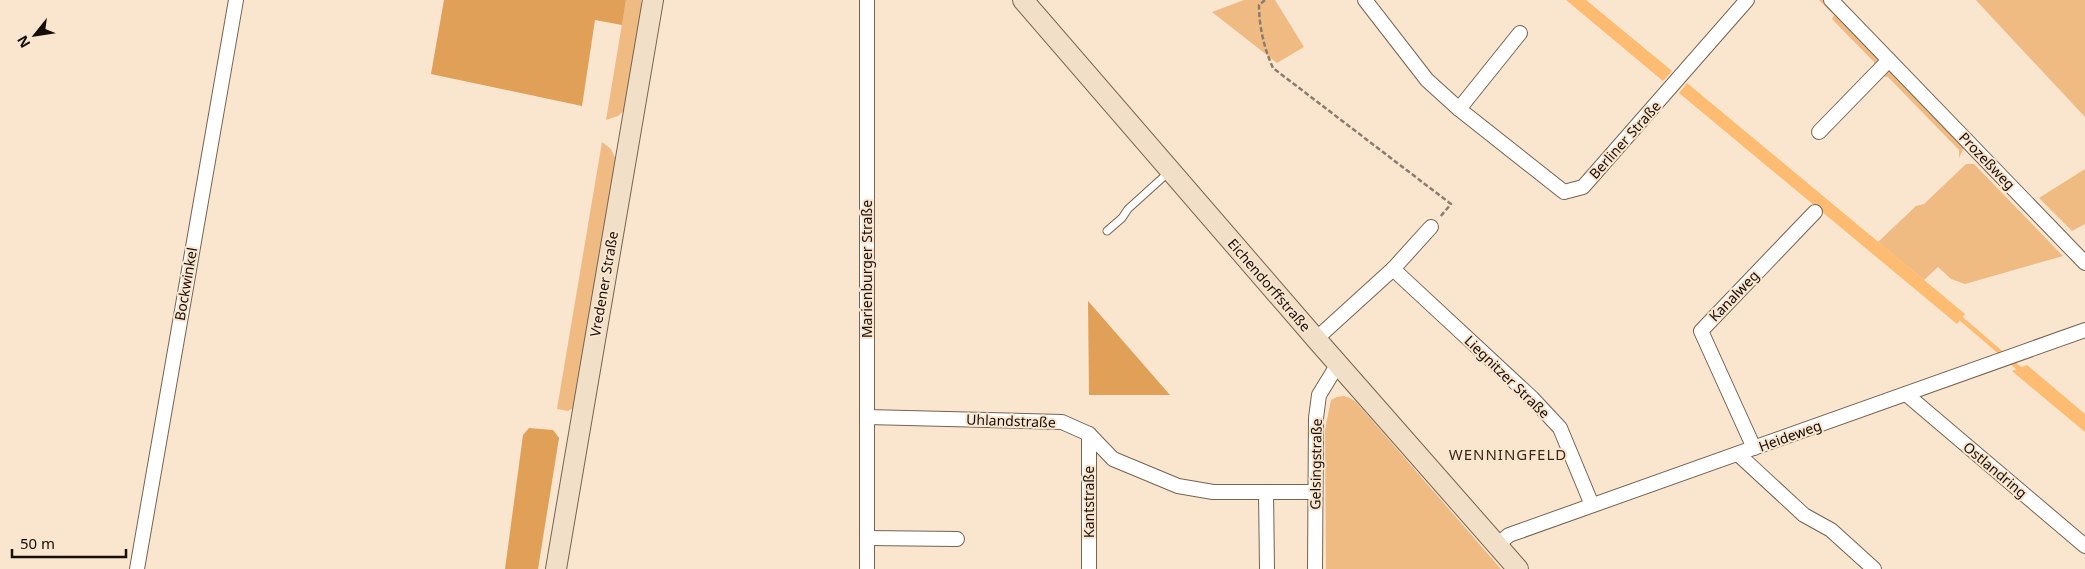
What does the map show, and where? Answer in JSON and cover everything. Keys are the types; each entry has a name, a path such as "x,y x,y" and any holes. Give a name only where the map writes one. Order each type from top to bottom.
{"street":[{"name":"Bockwinkel","path":"137,569 236,0"},
{"name":"Vredener Straße","path":"556,569 653,0"},
{"name":"Marienburger Straße","path":"867,0 867,569"},
{"name":"Eichendorffstraße","path":"1023,0 1518,569"},
{"name":"Berliner Straße","path":"1365,0 1427,80 1459,109 1564,192 1583,187 1748,0"},
{"name":"Prozeßweg","path":"1831,0 2085,263"},
{"path":"1459,109 1520,32"},
{"path":"1820,132 1889,60"},
{"name":"Kanalweg","path":"1754,448 1701,331 1814,212"},
{"path":"1316,339 1393,268 1431,227"},
{"name":"Liegnitzer Straße","path":"1393,268 1532,398 1560,428 1592,505"},
{"name":"Heideweg","path":"1497,545 1509,535 2085,330"},
{"name":"Gelsingstraße","path":"1315,569 1316,418 1319,395 1338,364"},
{"name":"Ostlandring","path":"1906,394 2085,546"},
{"name":"Uhlandstraße","path":"867,418 1062,422 1089,434 1113,459 1178,486 1213,492 1315,492"},
{"name":"Kantstraße","path":"1089,434 1089,569"},
{"path":"1738,454 1804,515 1831,530 1874,569"},
{"path":"1266,492 1267,569"},
{"path":"867,538 957,539"}],"lane":[{"path":"1108,231 1122,218 1128,209 1170,171"}],"path":[{"path":"1265,0 1259,5 1259,15 1262,38 1273,68 1451,204 1431,227"}],"shaded area":[{"path":"444,0 626,0 622,25 595,20 582,106 431,74"},
{"path":"626,0 641,0 642,10 625,110 618,116 606,120"},
{"path":"1244,0 1275,0 1304,47 1277,63 1212,12"},
{"path":"1566,0 1586,0 1672,71 1663,81"},
{"path":"1819,0 1824,0 1880,57 1880,63 1874,70 1874,62 1832,19 1834,15"},
{"path":"1976,0 2085,0 2085,117 1986,11"},
{"path":"1887,71 1893,72 1965,145 1959,158 1959,150 1888,77 1880,76"},
{"path":"1687,83 1965,314 1957,324 1679,93"},
{"path":"602,142 611,149 617,162 575,407 568,411 557,409"},
{"path":"1966,164 1974,164 2063,256 1965,284 1951,279 1938,267 1924,280 1878,242 1916,206 1924,204"},
{"path":"2085,169 2085,224 2072,231 2039,198"},
{"path":"1088,301 1170,395 1089,395"},
{"path":"2027,365 2085,414 2085,432 2012,371"},
{"path":"1344,396 1356,402 1501,569 1326,569 1325,430 1331,400"},
{"path":"529,428 553,430 559,438 538,569 505,569 523,435"}],"waterway":[{"path":"1958,316 2022,371"}],"district":[{"name":"WENNINGFELD","path":"1508,455"}]}
